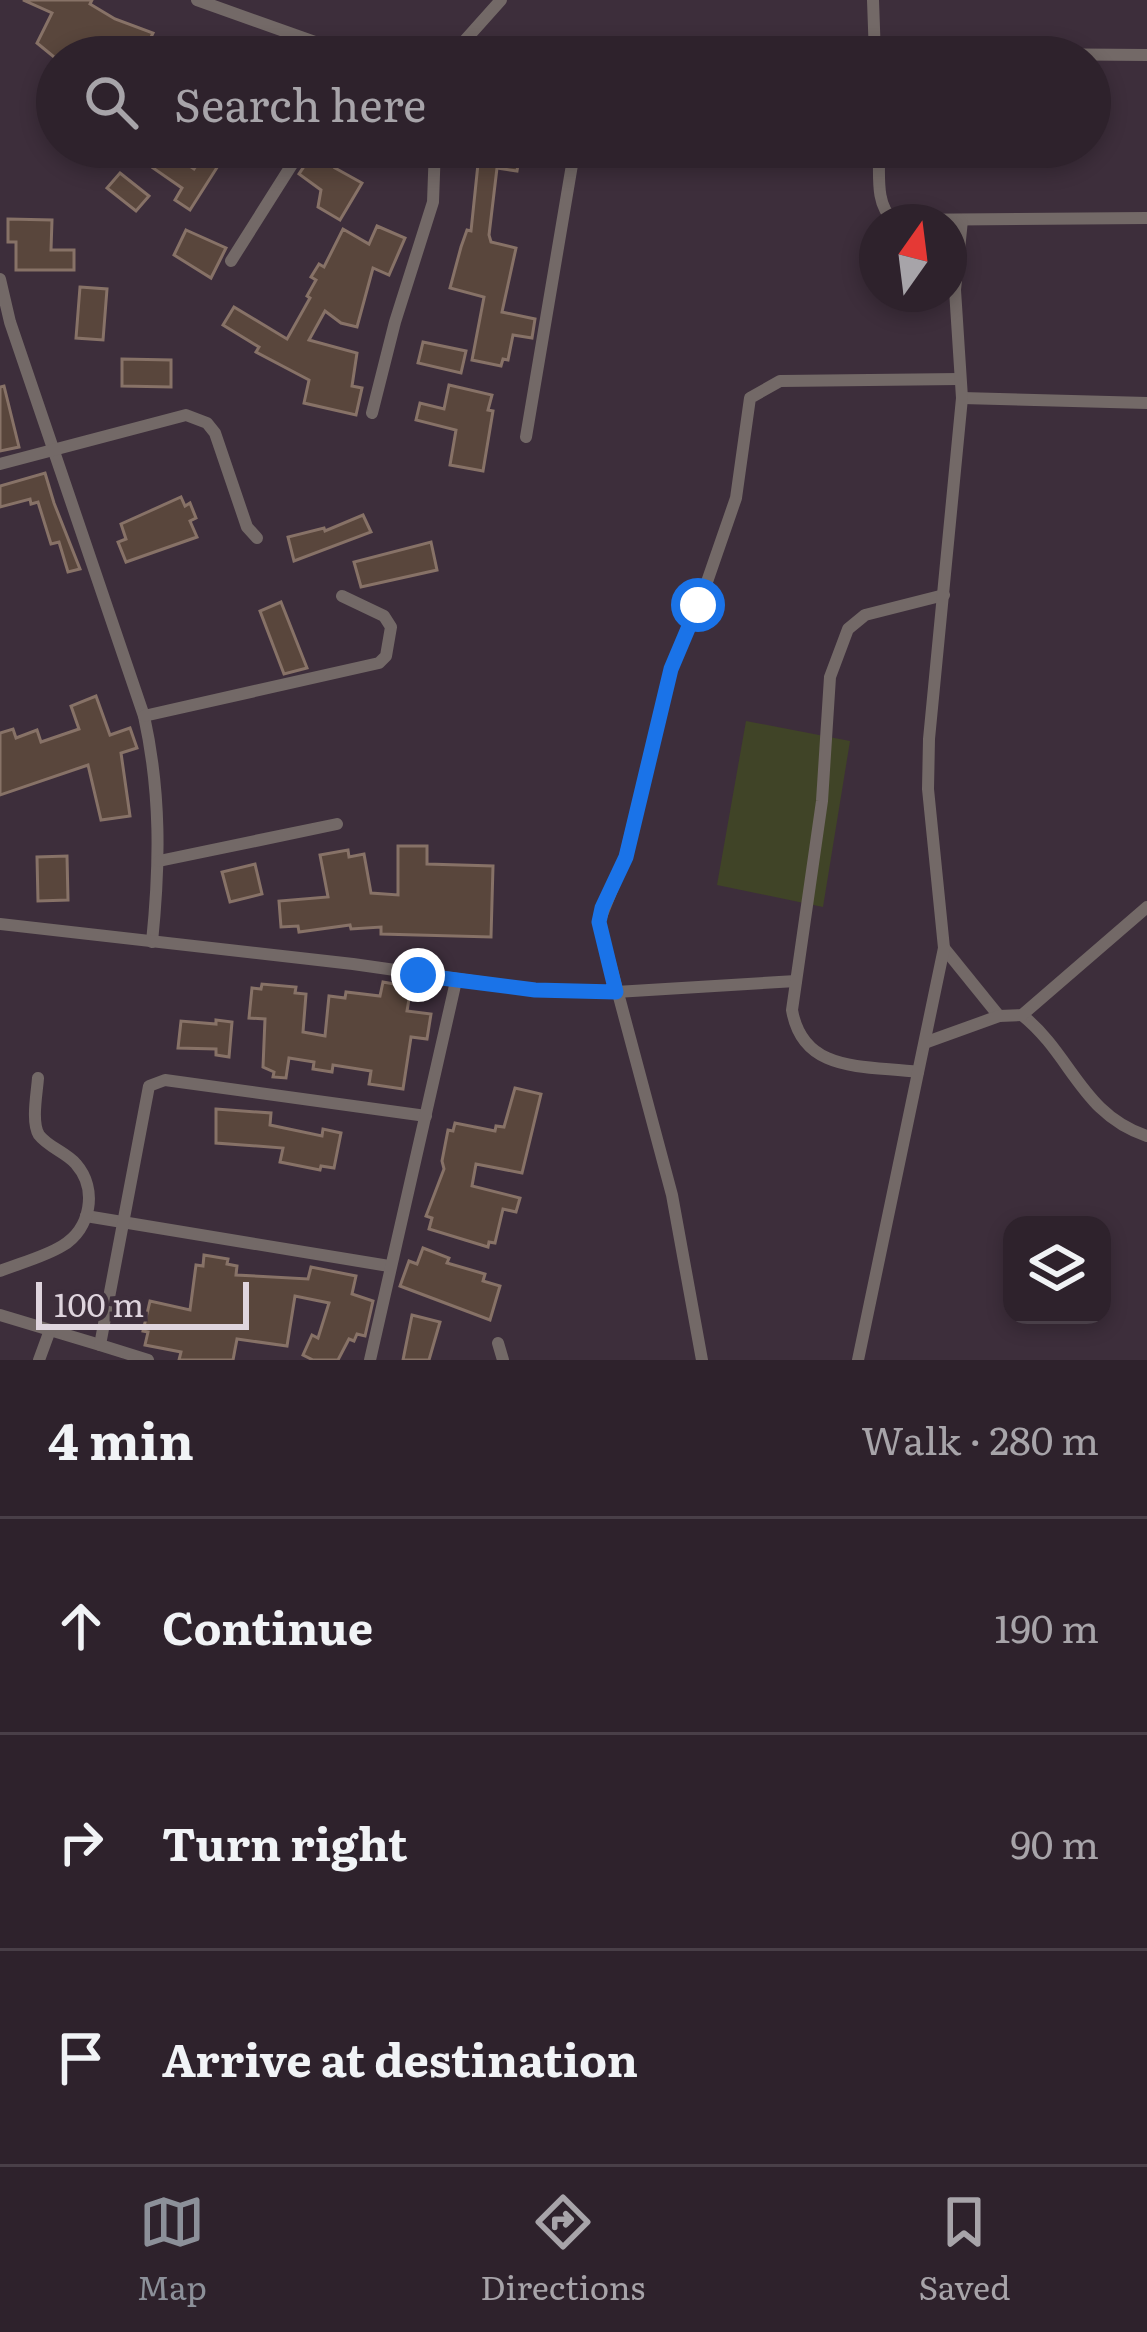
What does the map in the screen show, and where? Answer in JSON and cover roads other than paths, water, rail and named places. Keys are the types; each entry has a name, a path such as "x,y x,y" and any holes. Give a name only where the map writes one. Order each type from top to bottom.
{"street":[{"path":"197,0 298,36"},
{"path":"469,36 500,0"},
{"path":"874,0 874,36"},
{"path":"1111,55 1147,55"},
{"path":"231,261 290,168"},
{"path":"372,413 434,202 435,168"},
{"path":"526,437 571,168"},
{"path":"880,168 882,204"},
{"path":"967,220 1147,218"},
{"path":"0,279 10,322 144,716 154,760 159,861 152,942"},
{"path":"858,1360 944,948 928,789 962,398 956,312"},
{"path":"702,1360 672,1195 616,992 599,922 602,908 626,857 671,669 736,498 750,398 780,381 959,379"},
{"path":"962,398 1147,403"},
{"path":"0,464 185,415 207,423 215,433 247,527 257,538"},
{"path":"918,1072 834,1061 812,1051 796,1030 792,1010 822,801 827,696 848,629 865,615 944,595"},
{"path":"144,716 379,663 386,656 391,626 384,616 342,596"},
{"path":"159,861 337,824"},
{"path":"1022,1016 1147,907"},
{"path":"0,923 535,990 616,992 796,981"},
{"path":"944,948 999,1016"},
{"path":"370,1360 456,981"},
{"path":"927,1042 999,1016 1022,1016 1037,1028 1104,1115 1147,1136"},
{"path":"0,1270 62,1246 78,1232 86,1216 88,1182 75,1162 40,1136 36,1127 38,1078"},
{"path":"100,1345 149,1086 155,1082 426,1116"},
{"path":"86,1216 389,1266"},
{"path":"0,1315 148,1360"},
{"path":"39,1360 50,1330"},
{"path":"498,1343 503,1360"}]}
